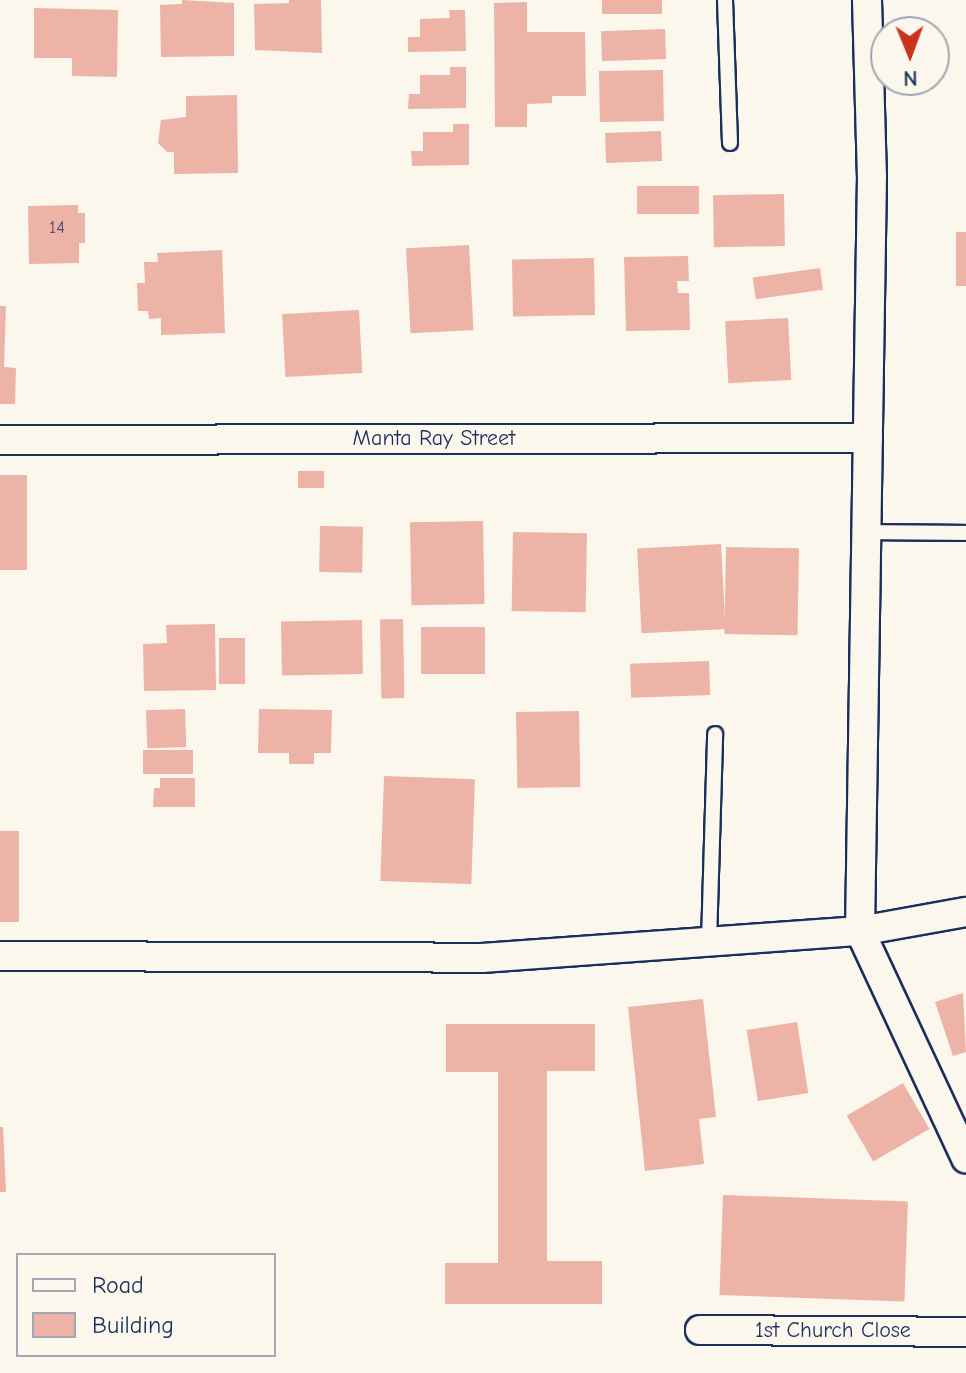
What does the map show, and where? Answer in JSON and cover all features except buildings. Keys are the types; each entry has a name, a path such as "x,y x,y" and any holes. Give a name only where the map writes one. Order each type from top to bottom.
{"street":[{"path":"867,0 872,176 860,931 966,1158"},
{"name":"Manta Ray Street","path":"0,440 868,438"},
{"path":"0,956 482,958 860,931 966,912"},
{"name":"1st Church Close","path":"700,1330 966,1332"}],"lane":[{"path":"725,0 730,143"},
{"path":"866,532 966,533"},
{"path":"709,942 715,734"}]}
